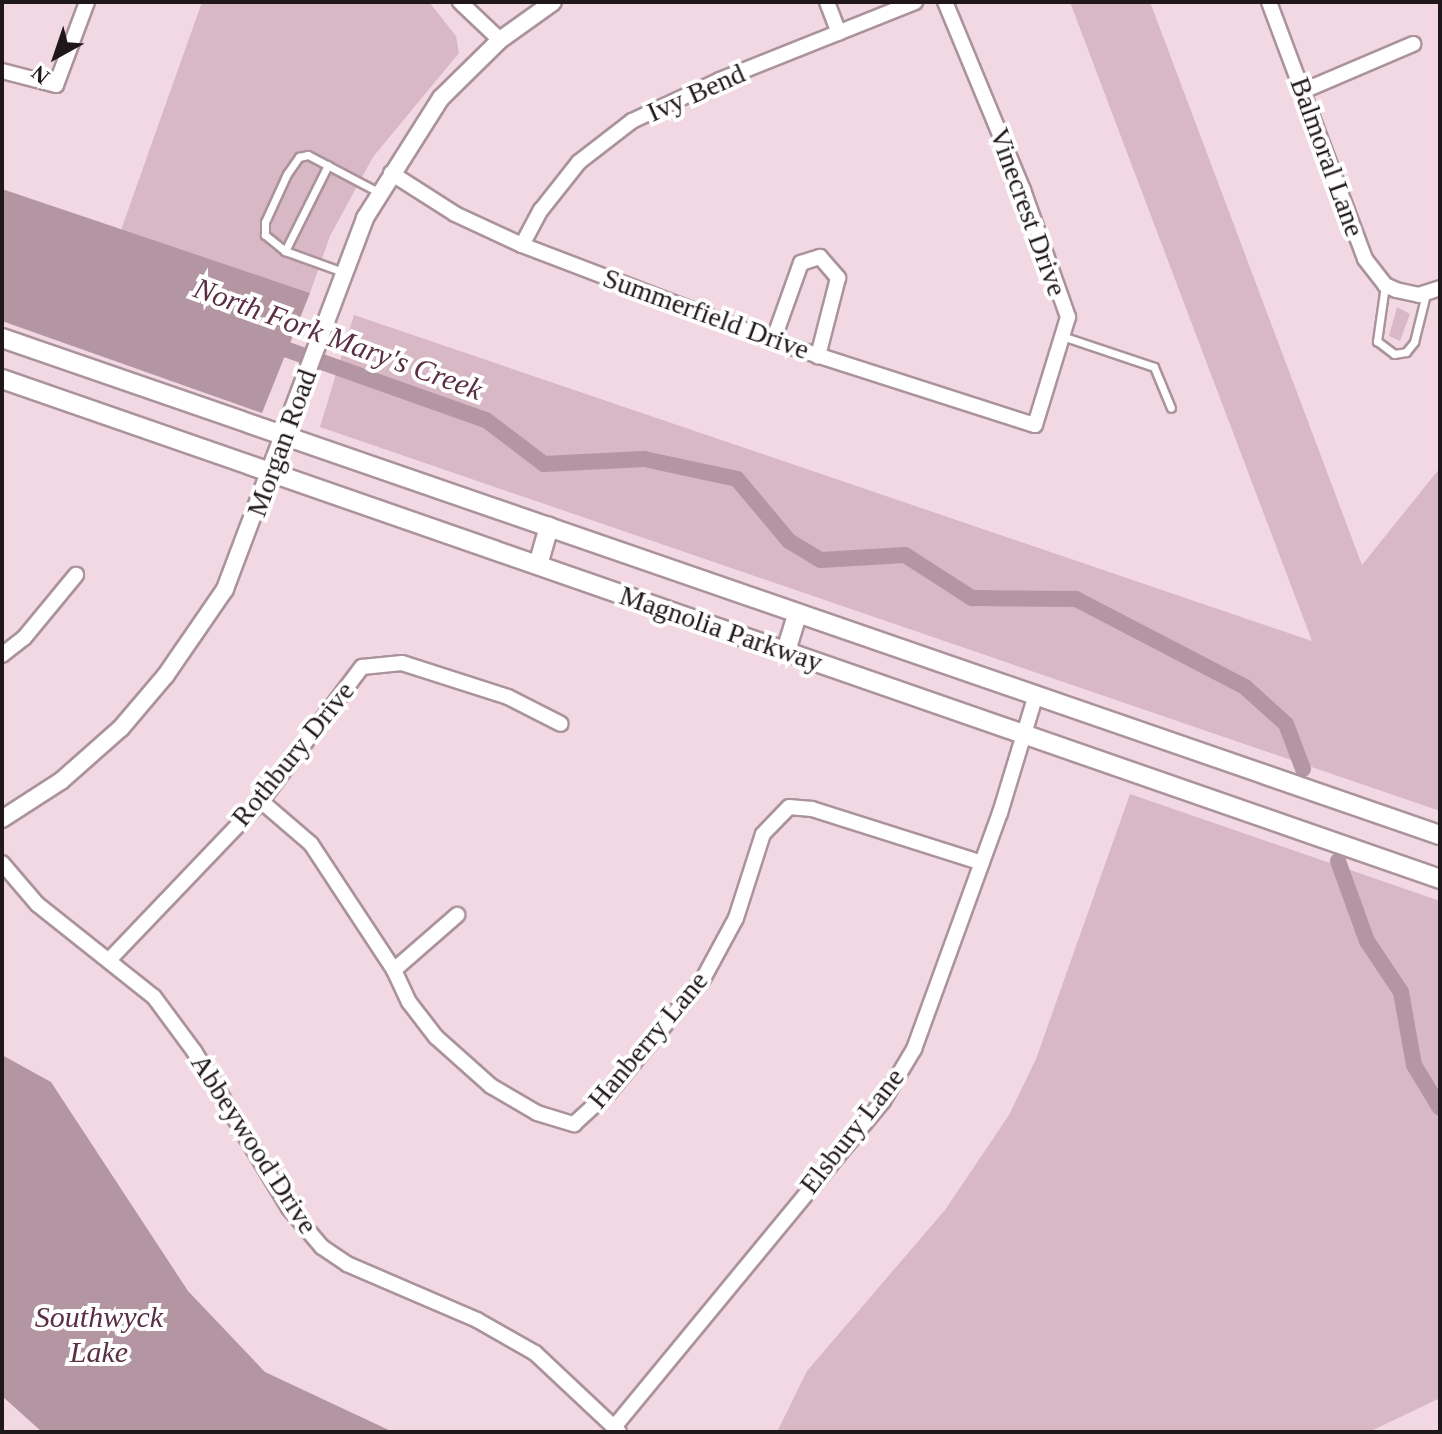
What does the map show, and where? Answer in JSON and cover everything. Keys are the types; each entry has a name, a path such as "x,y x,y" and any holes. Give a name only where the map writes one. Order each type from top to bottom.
{"main road":[{"name":"Magnolia Parkway","path":"2,338 1035,698 1440,835"},
{"name":"Magnolia Parkway","path":"2,379 1440,879"},
{"path":"538,565 549,527"},
{"path":"786,651 797,614"}],"street":[{"path":"2,71 56,85 87,2"},
{"path":"460,2 500,40"},
{"name":"Morgan Road","path":"2,819 61,781 121,728 166,675 225,589 287,436 343,272 391,173 441,98 500,40 553,2"},
{"path":"827,2 839,33"},
{"name":"Ivy Bend","path":"522,245 541,210 579,162 632,121 915,2"},
{"name":"Vinecrest Drive","path":"945,2 1023,190 1068,317 1035,425"},
{"name":"Balmoral Lane","path":"1269,2 1365,259 1385,285"},
{"path":"1303,91 1413,44"},
{"name":"Summerfield Drive","path":"391,173 455,214 522,245 773,341 1035,425"},
{"path":"773,341 801,263 820,257 838,278 818,356"},
{"path":"1385,285 1407,294 1433,291"},
{"path":"2,655 24,638 76,575"},
{"name":"Rothbury Drive","path":"111,958 261,801 362,667 402,663 508,697 561,724"},
{"name":"Elsbury Lane","path":"617,1429 883,1101 914,1049 982,863 1035,698"},
{"name":"Hanberry Lane","path":"261,801 311,844 394,970 409,1002 467,1066 537,1113 574,1124 610,1091 703,979 732,928 763,834 789,807 812,809 888,830 982,863"},
{"name":"Abbeywood Drive","path":"2,863 37,904 111,958 154,997 194,1051 289,1208 322,1247 347,1264 477,1320 535,1353 617,1429"},
{"path":"394,970 457,915"}],"lane":[{"path":"343,272 285,251 269,241 263,229 287,174 299,157 308,155 380,193"},
{"path":"285,251 328,165"},
{"path":"1385,285 1377,341 1394,354 1406,352 1414,342 1433,291"},
{"path":"1062,336 1154,367 1171,408"}],"shaded area":[{"path":"202,2 429,2 456,36 459,53 373,157 330,236 310,293 121,230"},
{"path":"1070,2 1150,2 1362,565 1440,468 1440,811 320,427 354,315 1312,641"},
{"path":"1397,307 1410,314 1400,341 1389,336"},
{"path":"1130,794 1440,901 1440,1398 1369,1432 777,1432 807,1371 945,1210 1009,1115 1036,1059"}],"water":[{"path":"2,189 310,293 262,413 2,321"},
{"name":"Southwyck Lake","path":"2,1055 51,1082 188,1291 265,1372 393,1432 42,1432 2,1396"}],"waterway":[{"name":"North Fork Mary's Creek","path":"271,344 486,420 544,464 644,459 737,479 789,541 821,560 905,555 972,598 1076,599 1245,687 1286,724 1303,769"},
{"name":"North Fork Mary's Creek","path":"1338,861 1367,941 1401,992 1414,1065 1440,1108"}]}
